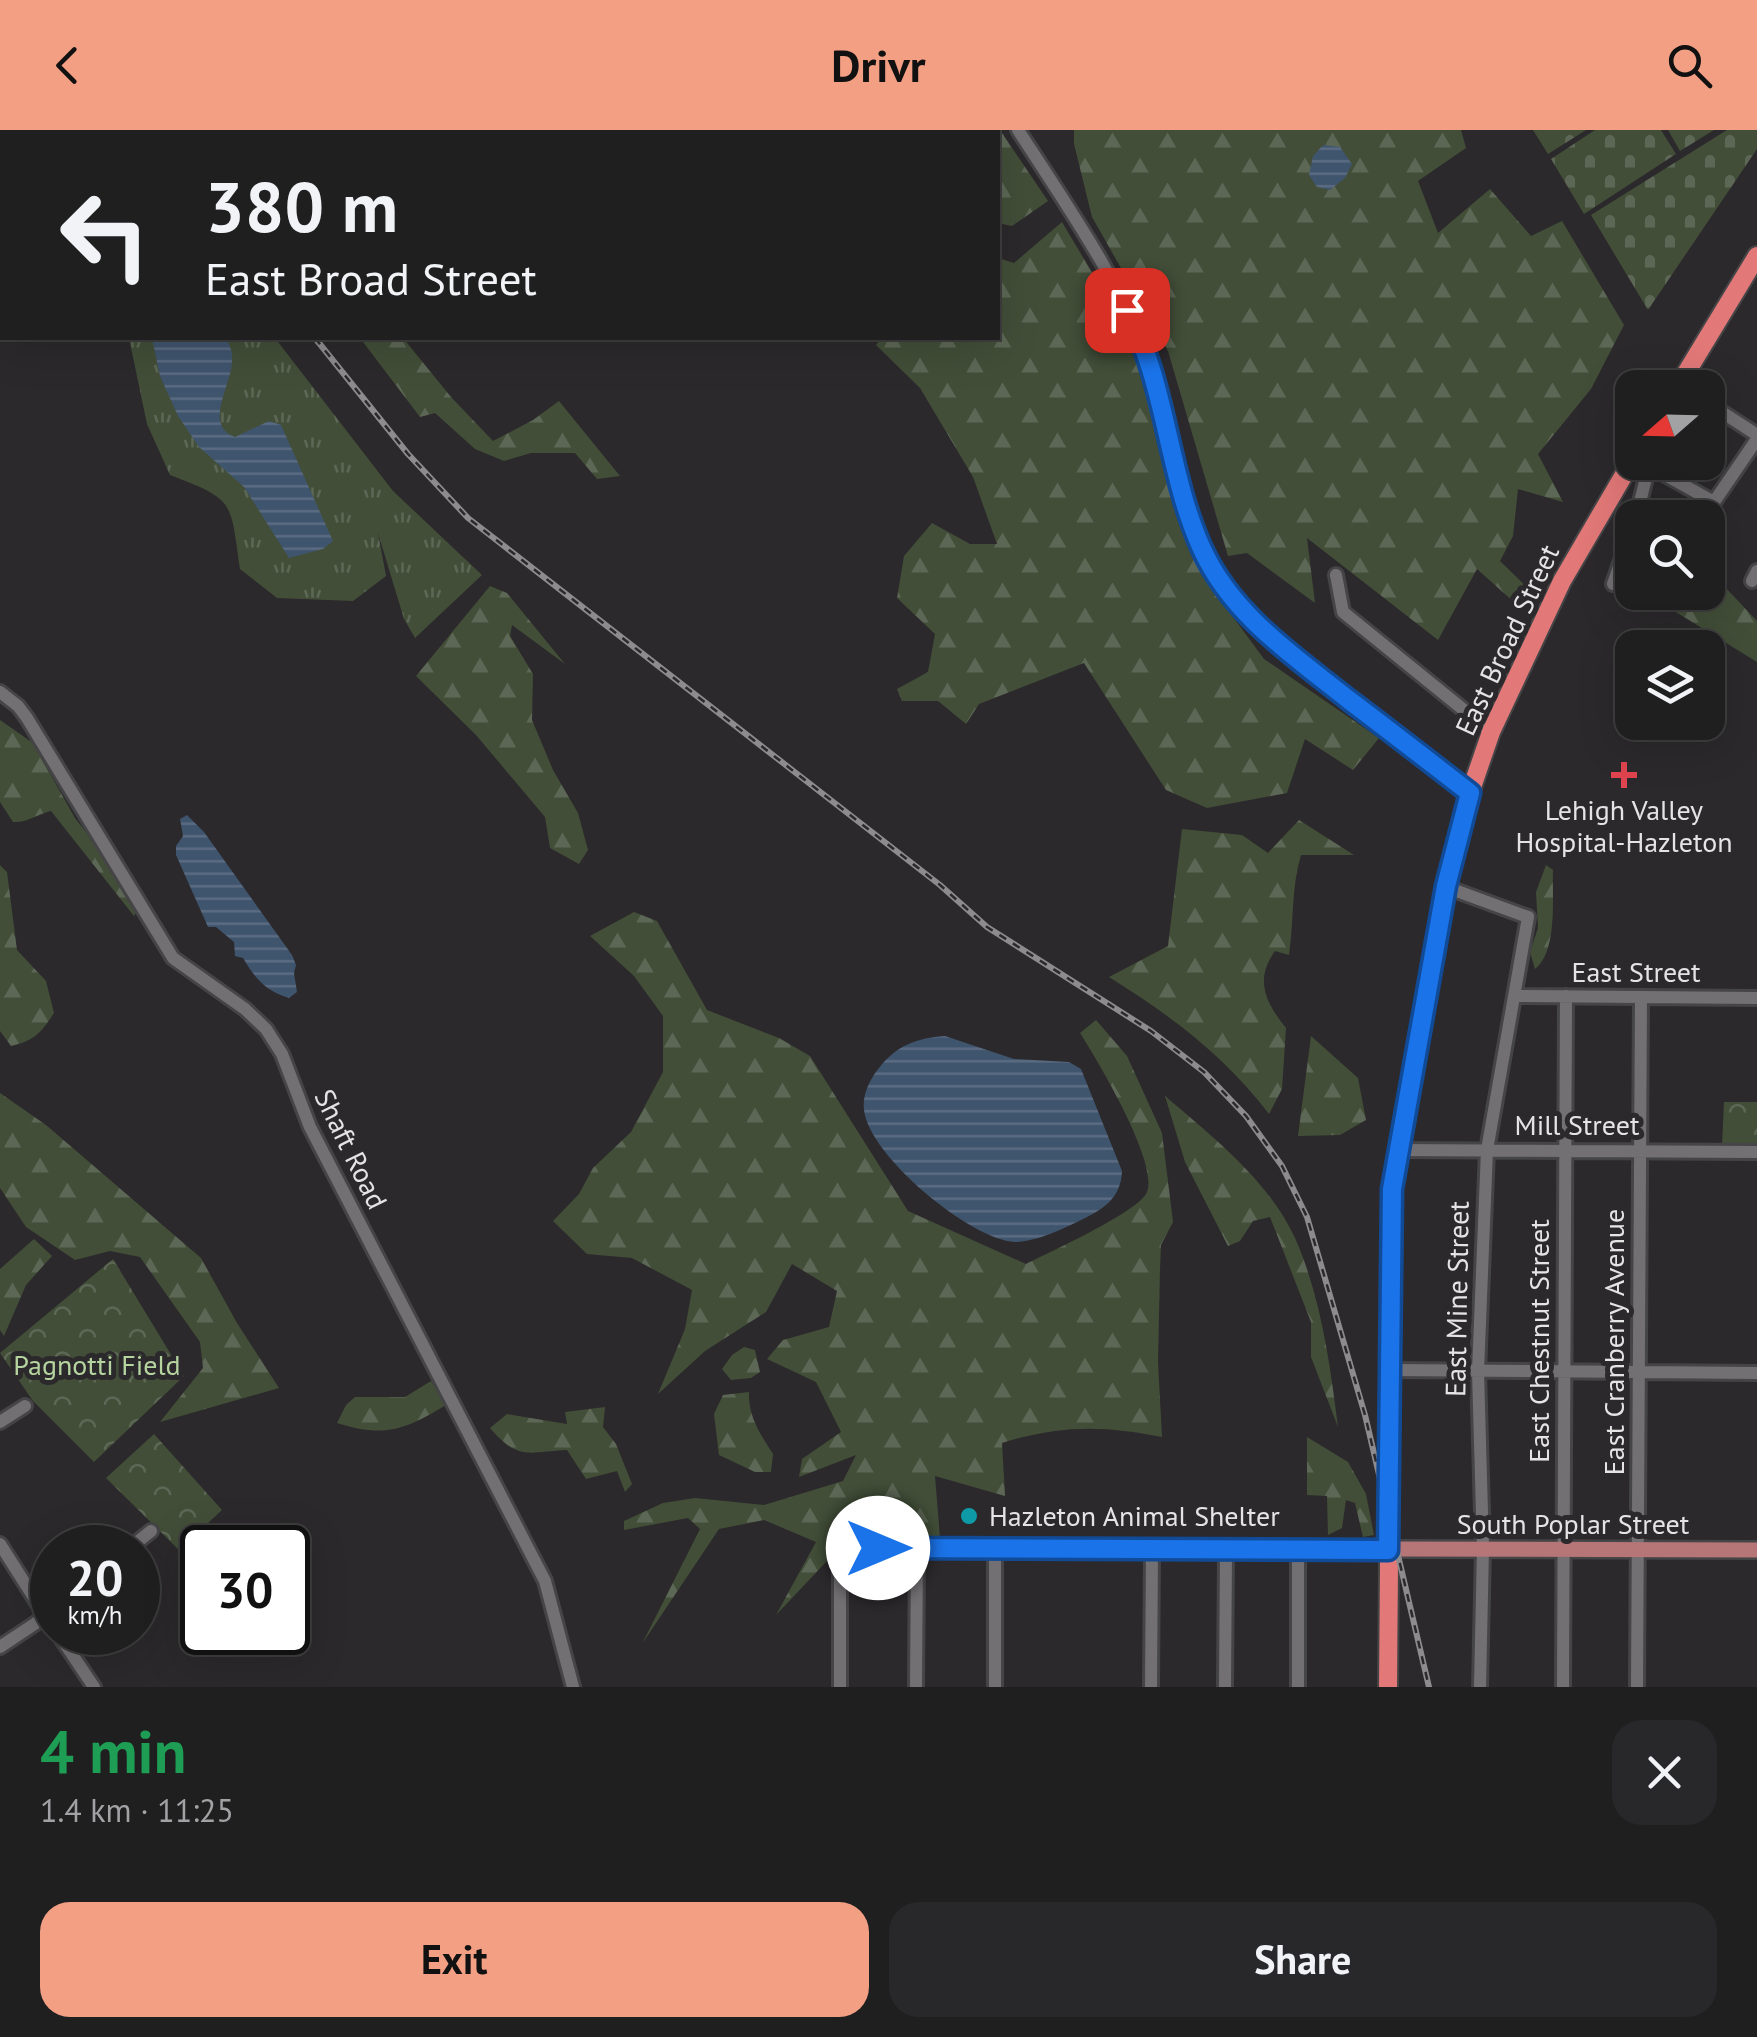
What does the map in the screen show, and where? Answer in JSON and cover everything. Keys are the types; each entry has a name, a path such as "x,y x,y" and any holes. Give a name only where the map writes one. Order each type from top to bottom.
{"highway":[{"path":"1689,370 1757,256"},
{"name":"East Broad Street","path":"1388,1687 1392,1189 1446,886 1470,793 1491,732 1562,581 1632,480"}],"main road":[{"name":"South Poplar Street","path":"1388,1550 1757,1550"}],"street":[{"path":"1018,130 1140,332 1157,380 1188,512 1202,549 1222,583 1264,633 1470,793"},
{"path":"1675,480 1714,502 1757,437 1725,415"},
{"path":"1336,574 1343,612 1491,732"},
{"path":"1613,584 1615,578"},
{"name":"Shaft Road","path":"0,692 27,718 174,958 245,1009 266,1029 282,1054 310,1127 545,1582 573,1687"},
{"name":"East Mine Street","path":"1446,886 1528,917 1486,1150 1478,1371 1483,1548 1480,1687"},
{"name":"East Street","path":"1515,996 1757,998"},
{"name":"East Chestnut Street","path":"1563,1687 1566,996"},
{"name":"East Cranberry Avenue","path":"1637,1687 1641,997"},
{"name":"Mill Street","path":"1396,1150 1757,1152"},
{"path":"1389,1370 1757,1373"},
{"path":"0,1422 24,1406"},
{"path":"0,1544 30,1588"},
{"path":"840,1687 840,1548 1388,1550"},
{"path":"916,1687 917,1548"},
{"path":"995,1687 996,1549"},
{"path":"1152,1550 1152,1687"},
{"path":"1225,1687 1226,1551"},
{"path":"1298,1551 1298,1687"},
{"path":"0,1647 30,1630"},
{"path":"72,1655 94,1687"}],"green space":[{"path":"1000,130 1048,201 1012,226 1000,223"},
{"path":"1074,130 1461,130 1466,148 1418,181 1438,233 1490,189 1531,236 1562,221 1624,325 1591,389 1538,454 1563,502 1518,489 1513,536 1500,561 1535,595 1527,614 1477,569 1438,640 1307,538 1315,603 1247,553 1228,556 1168,351 1092,217"},
{"path":"1533,130 1586,130 1548,154"},
{"path":"1595,130 1661,130 1676,154 1584,214 1551,159"},
{"path":"1668,130 1714,130 1680,151"},
{"path":"1727,130 1757,130 1757,149 1648,310 1591,215"},
{"path":"1062,222 1151,372 1185,536 1225,606 1264,659 1379,738 1353,770 1305,739 1287,793 1207,808 1166,790 1084,663 979,704 966,724 938,701 902,701 897,689 928,672 935,634 897,598 904,556 932,523 970,544 997,544 973,477 920,388 876,345 880,340 1000,340 1000,259 1014,263"},
{"path":"129,340 277,340 393,491 482,575 415,638 404,619 378,533 386,576 353,601 277,598 240,569 226,506 207,491 170,475 147,424"},
{"path":"362,340 405,340 493,441 559,401 620,476 597,479 575,453 531,453 504,461 475,449 435,413 420,417"},
{"path":"490,586 507,593 565,664 512,625 510,636 533,674 532,720 553,770 578,813 588,850 579,864 550,848 545,817 476,735 416,676"},
{"path":"1725,587 1757,621 1757,662 1725,642 1725,630 1705,630 1673,610 1725,610"},
{"path":"0,720 33,743 75,818 120,876 138,910 134,916 51,811 13,822 0,802"},
{"path":"1299,820 1354,855 1301,855 1289,955 1275,951 1265,972 1268,1000 1286,1028 1282,1089 1269,1114 1234,1073 1195,1038 1109,977 1168,946 1182,829 1242,835 1268,853"},
{"path":"0,865 7,872 17,950 46,981 54,1013 36,1035 11,1046 0,1031"},
{"path":"1546,865 1553,870 1551,937 1535,969 1530,952 1538,928 1536,892"},
{"path":"634,912 657,921 707,1010 779,1038 810,1056 908,1211 1026,1264 1110,1221 1146,1194 1145,1161 1136,1138 1080,1033 1096,1020 1127,1056 1162,1133 1173,1222 1161,1245 1158,1362 1162,1437 1081,1429 1002,1443 1005,1496 935,1476 940,1538 827,1561 776,1615 816,1542 764,1520 719,1529 642,1644 700,1529 688,1518 624,1530 624,1521 663,1503 695,1498 764,1505 843,1481 856,1455 799,1477 802,1459 841,1432 816,1382 767,1359 783,1340 829,1327 837,1291 792,1264 766,1312 705,1351 658,1394 685,1329 692,1290 632,1258 587,1254 553,1221 579,1194 593,1168 631,1132 663,1072 663,1016 634,976 590,936"},
{"path":"1311,1036 1358,1078 1366,1120 1340,1135 1298,1136"},
{"path":"0,1093 46,1125 201,1258 279,1388 160,1422 203,1368 200,1342 140,1257 110,1251 75,1260 26,1227 0,1188"},
{"path":"1165,1096 1255,1178 1295,1238 1318,1307 1338,1427 1311,1357 1311,1322 1270,1217 1253,1221 1240,1241 1228,1246 1185,1162"},
{"path":"1724,1102 1757,1102 1757,1147 1722,1146"},
{"path":"34,1239 52,1256 26,1285 4,1336 0,1330 0,1269"},
{"name":"Pagnotti Field","path":"113,1259 184,1376 94,1462 33,1401 0,1353"},
{"path":"744,1347 755,1350 760,1372 751,1378 731,1380 722,1369"},
{"path":"431,1381 446,1405 406,1426 368,1430 337,1423 355,1397 405,1397"},
{"path":"749,1392 753,1417 773,1454 771,1472 755,1472 719,1455 714,1414 723,1395"},
{"path":"605,1407 603,1427 616,1444 632,1484 625,1492 617,1471 586,1479 567,1450 516,1450 490,1428 507,1414 567,1424 565,1412"},
{"path":"154,1434 222,1510 206,1525 180,1525 179,1550 160,1531 160,1525 154,1525 106,1478"},
{"path":"1307,1437 1348,1462 1366,1494 1374,1535 1363,1537 1355,1503 1346,1500 1342,1528 1328,1535 1327,1496 1307,1495"}],"water":[{"path":"1323,145 1340,147 1352,164 1345,178 1330,190 1317,187 1309,175 1313,156"},
{"path":"152,340 227,340 232,362 221,404 221,424 235,437 269,421 281,425 333,541 323,549 289,558 244,487 199,447 178,416 160,376"},
{"path":"187,815 204,832 292,955 297,992 289,998 262,983 243,958 235,956 234,942 216,927 208,927 176,855 176,846 183,836 180,819"},
{"path":"945,1036 1014,1059 1069,1062 1081,1069 1122,1171 1110,1202 1057,1231 1015,1242 974,1227 902,1171 870,1129 864,1110 865,1093 876,1072 900,1048"}],"railway":[{"path":"317,340 408,454 468,518 940,885 987,927 1151,1031 1204,1072 1246,1116 1282,1166 1307,1217 1365,1415 1429,1687"}],"place":[{"name":"Lehigh Valley Hospital-Hazleton","path":"1624,775"},
{"name":"Hazleton Animal Shelter","path":"969,1516"}],"route":[{"path":"878,1548 1388,1550 1392,1189 1446,886 1470,793 1264,633 1222,583 1202,549 1188,512 1157,380 1140,332 1127,310"}]}
